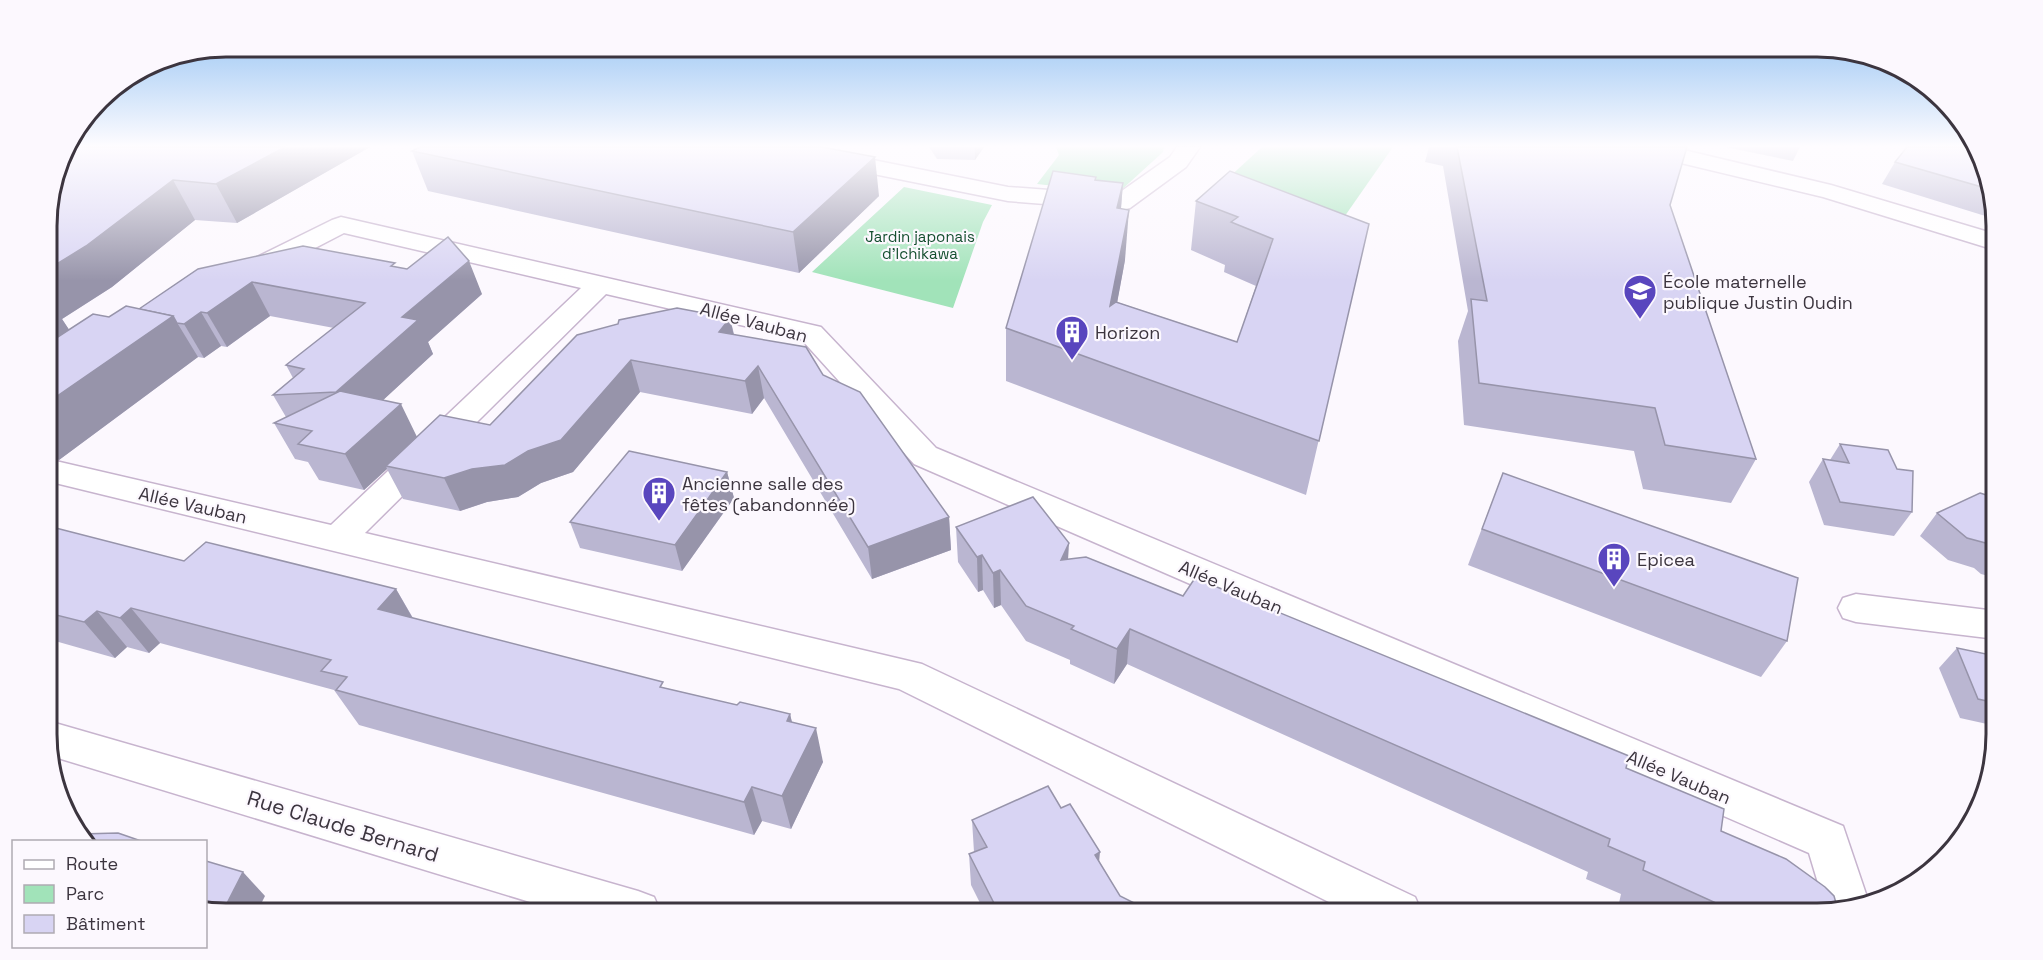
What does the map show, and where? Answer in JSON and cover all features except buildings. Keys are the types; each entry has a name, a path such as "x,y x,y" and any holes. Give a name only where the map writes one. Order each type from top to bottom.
{"street":[{"path":"997,192 1121,203 1137,192"},
{"path":"1830,192 1986,239"},
{"name":"Allée Vauban","path":"224,283 341,225 811,333 925,456 1827,840 1844,901"},
{"path":"338,540 600,285"},
{"name":"Allée Vauban","path":"57,472 908,675 1378,903"},
{"path":"1856,608 1986,624"},
{"name":"Rue Claude Bernard","path":"57,741 604,903"}],"green space":[{"name":"Jardin japonais d'Ichikawa","path":"899,192 927,192 992,205 983,222 953,308 812,272"},
{"path":"1255,192 1362,192 1340,223"}],"place":[{"name":"École maternelle publique Justin Oudin","path":"1640,320"},
{"name":"Horizon","path":"1072,361"},
{"name":"Ancienne salle des fêtes (abandonnée)","path":"659,522"},
{"name":"Epicea","path":"1614,588"}]}
